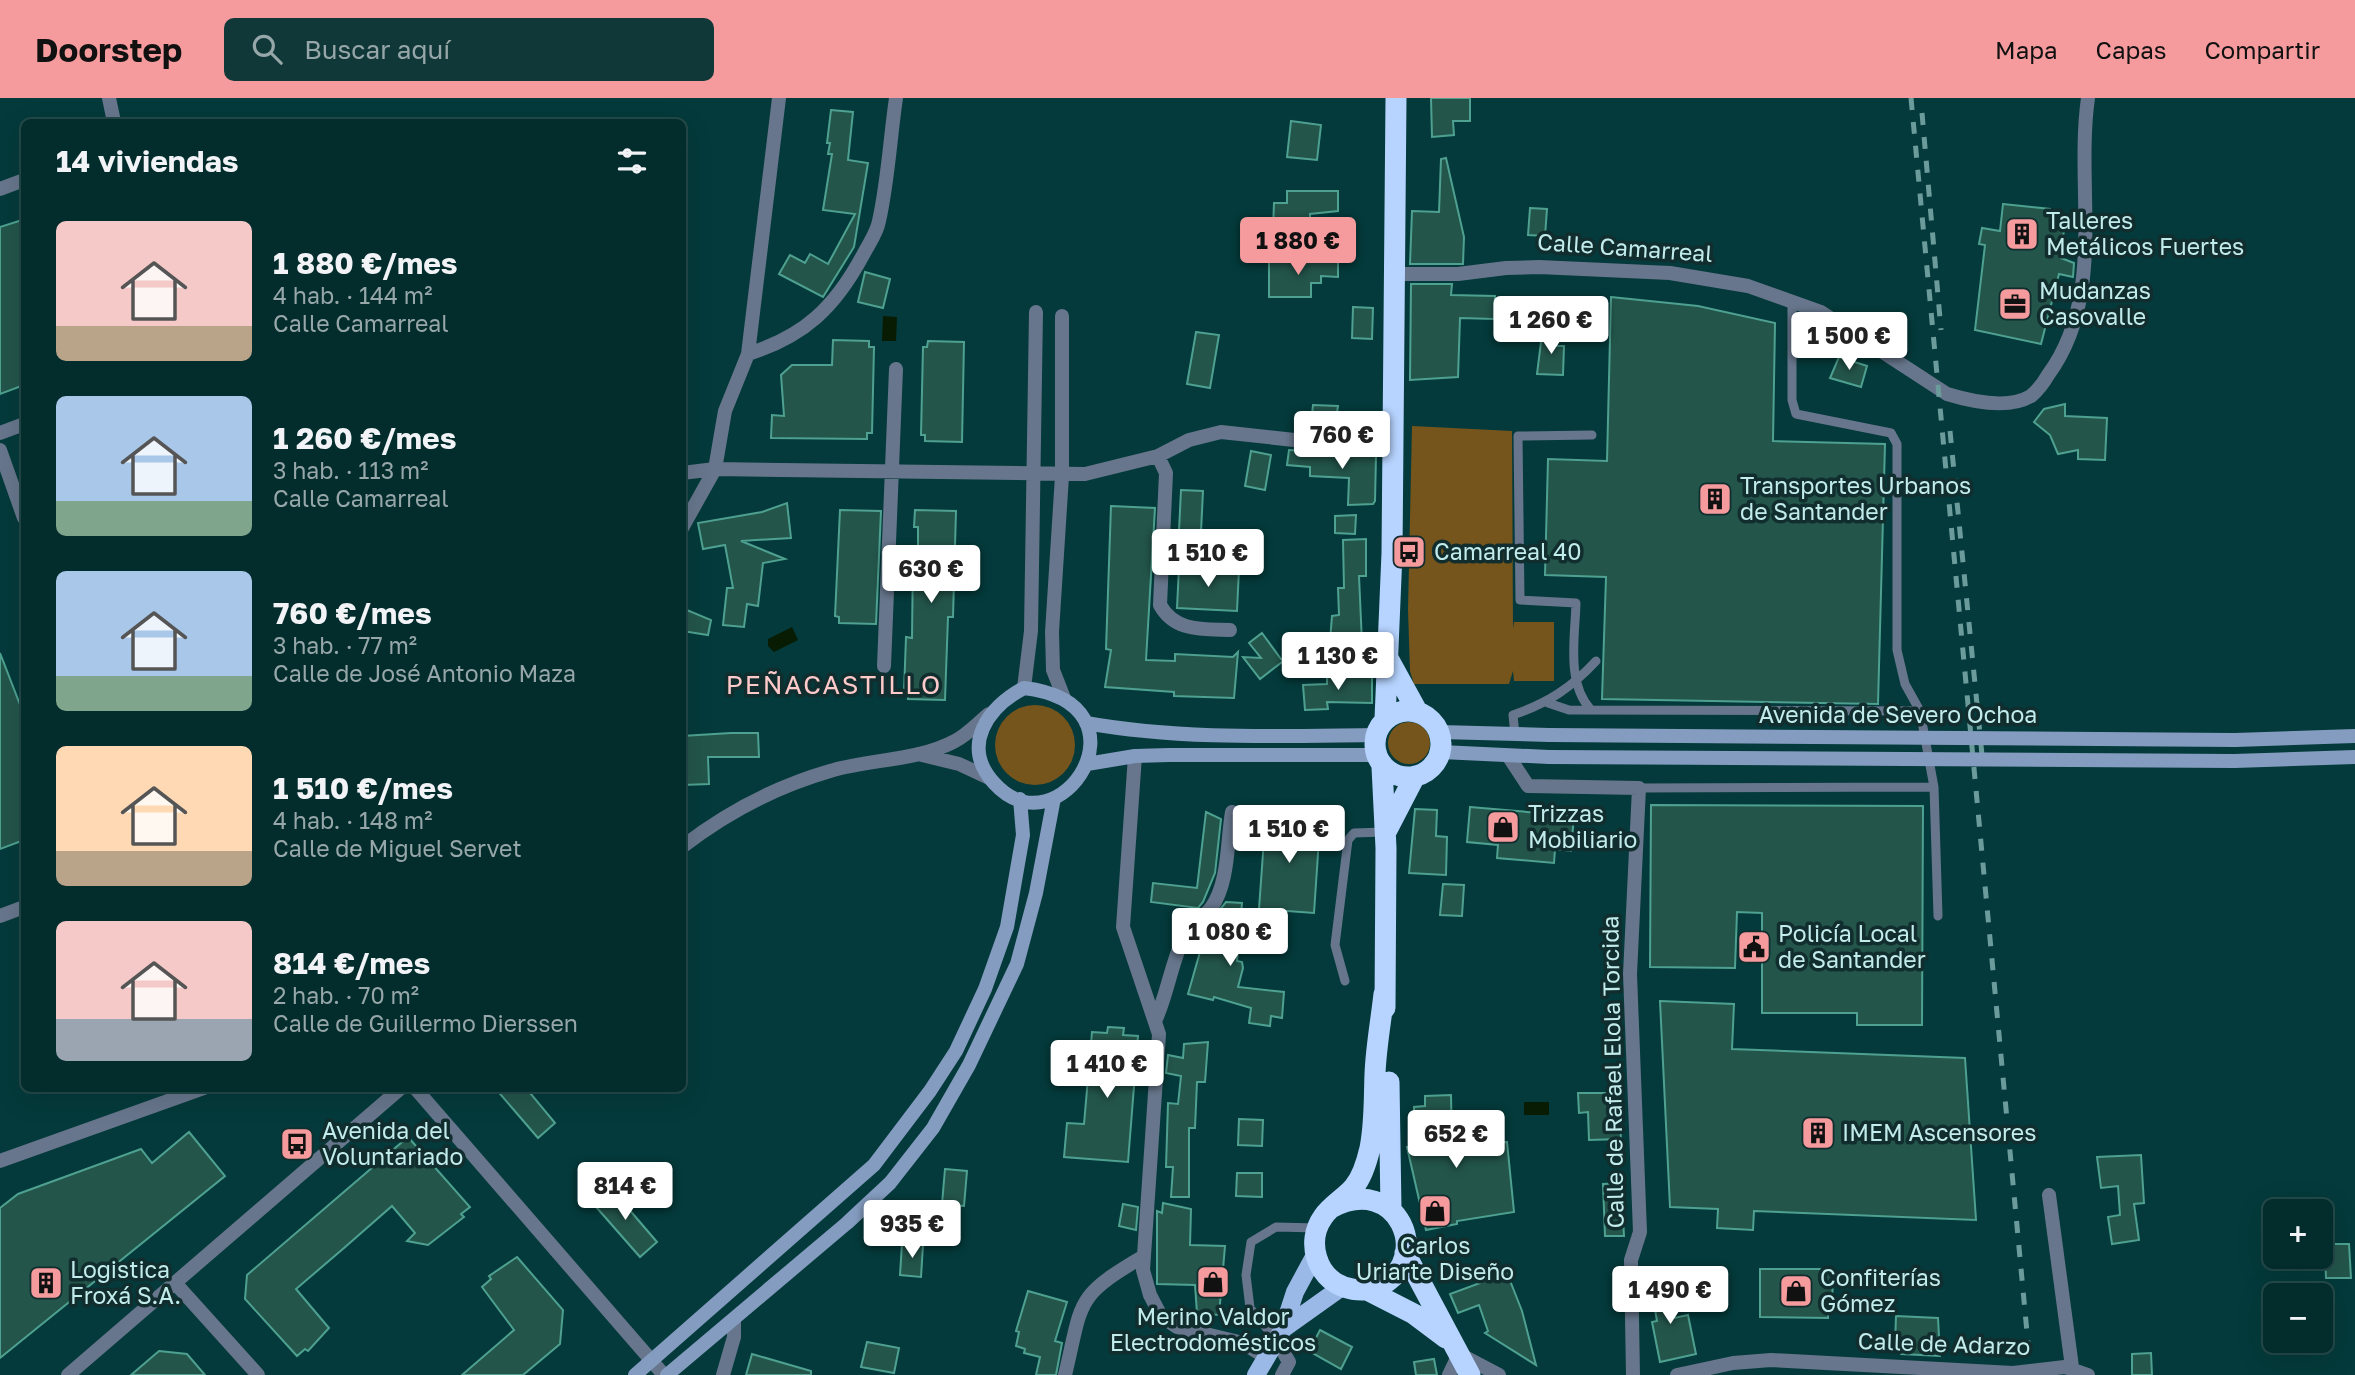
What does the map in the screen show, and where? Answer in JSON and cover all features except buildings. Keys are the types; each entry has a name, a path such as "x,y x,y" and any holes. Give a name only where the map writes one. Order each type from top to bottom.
{"highway":[{"path":"1391,1210 1384,994 1386,832 1380,744 1389,660 1396,274 1396,98"},
{"path":"1389,660 1417,711"},
{"path":"1400,711 1417,711 1431,718 1441,742 1436,764 1415,776 1402,776 1380,744 1400,711"},
{"path":"1386,832 1415,776"},
{"path":"1384,994 1370,1148 1355,1186 1331,1208 1317,1228 1315,1255 1330,1279 1342,1287 1367,1290 1414,1314 1457,1349"},
{"path":"1331,1208 1345,1200 1362,1198 1377,1201 1391,1210 1404,1230 1405,1253 1470,1375"},
{"path":"1367,1290 1392,1278 1405,1253"}],"main road":[{"path":"1024,688 1047,691 1065,698 1077,709 1086,723 1091,743 1087,764 1074,786 1054,798 1037,802 1020,799 1003,791 989,778 979,746 989,714 1006,698 1024,688"},
{"path":"1086,723 1155,732 1380,744"},
{"name":"Avenida de Severo Ochoa","path":"1441,742 1515,734 2235,740 2355,736"},
{"name":"Avenida de Severo Ochoa","path":"1441,742 1509,757 2234,761 2355,757"},
{"path":"1087,764 1135,756 1380,744"},
{"path":"666,1375 734,1321 890,1183 933,1128 970,1065 1017,964 1036,893 1054,798"},
{"path":"635,1375 874,1165 943,1071 985,989 1007,927 1023,835 1020,799"},
{"path":"1256,1375 1280,1335 1295,1292 1315,1255"},
{"path":"1280,1335 1342,1287"}],"street":[{"path":"109,98 113,119"},
{"path":"686,521 715,469 725,411 748,354 779,98"},
{"path":"748,354 776,345 822,313 830,307 847,284 879,224 896,98"},
{"name":"Calle Camarreal","path":"1396,274 1458,274 1528,267 1670,273 1748,286 1821,312 1947,394 1969,401 2005,402 2031,395 2052,371 2066,344 2078,302 2085,246 2084,132 2088,98"},
{"path":"0,189 21,181"},
{"path":"1024,688 1031,631 1035,312"},
{"path":"1062,316 1062,476 1052,632 1054,670 1065,698"},
{"path":"884,666 896,369"},
{"path":"0,433 21,425"},
{"path":"686,472 715,469 893,471 1062,476 1085,474 1158,456 1189,440 1221,432 1322,443 1393,446"},
{"path":"0,450 21,510"},
{"path":"1158,456 1166,473 1160,606 1167,618 1178,625 1230,630"},
{"path":"686,844 730,813 789,784 872,760 916,754 956,741 989,714"},
{"path":"916,754 958,764 989,778"},
{"path":"1135,756 1123,927 1159,1034 1143,1270 1150,1295 1161,1316 1177,1327 1243,1343 1266,1357"},
{"path":"1509,757 1528,786 1639,788"},
{"name":"Calle de Rafael Elola Torcida","path":"1633,1375 1631,1261 1640,1232 1630,974 1639,788"},
{"path":"1156,1019 1167,994 1182,942 1192,926 1211,908 1220,891 1232,812"},
{"path":"0,916 21,908"},
{"path":"0,1161 193,1092"},
{"path":"68,1375 396,1092"},
{"path":"418,1092 666,1375"},
{"path":"2049,1195 2069,1367 2088,1375"},
{"path":"1065,1375 1074,1326 1090,1292 1100,1282 1144,1256"},
{"path":"176,1284 258,1375"},
{"path":"723,1375 734,1337 734,1321"},
{"path":"1280,1335 1289,1362 1282,1375"},
{"path":"1449,1375 1457,1349 1499,1375"},
{"name":"Calle de Adarzo","path":"1681,1375 1733,1363 1814,1369 2013,1373 2069,1367"}],"lane":[{"path":"1792,301 1791,400 1796,414 1891,433 1897,444 1897,650 1905,684 1920,711 1934,787 1938,916"},
{"path":"1591,710 1581,699 1575,684 1576,603 1520,600 1518,436 1592,435"},
{"path":"1515,734 1513,715 1548,703 1575,684 1596,661"},
{"path":"1548,703 1569,709 1591,710 1920,711"},
{"path":"1639,788 1934,787"},
{"path":"1345,981 1335,945 1348,841 1354,833 1386,832"},
{"path":"1280,1335 1250,1308 1246,1275 1251,1242 1276,1227 1317,1228"}],"shaded area":[{"path":"883,316 897,317 896,341 882,341"},
{"path":"1412,426 1512,431 1513,629 1514,622 1554,622 1554,681 1514,681 1513,671 1509,684 1414,684 1410,671 1408,610"},
{"path":"792,627 798,640 774,652 768,646 768,639"},
{"path":"1035,705 1050,708 1063,717 1072,730 1075,745 1072,760 1063,773 1050,782 1035,785 1020,782 1007,773 998,760 995,745 998,730 1007,717 1020,708"},
{"path":"1409,722 1424,728 1430,743 1424,758 1409,764 1394,758 1388,743 1394,728"},
{"path":"1524,1102 1549,1102 1549,1115 1524,1115"}],"railway":[{"path":"1911,98 2031,1375"},
{"path":"1922,113 1941,330"},
{"path":"1950,431 1983,765"}],"place":[{"name":"Talleres Metálicos Fuertes","path":"2022,234"},
{"name":"Mudanzas Casovalle","path":"2015,304"},
{"name":"Transportes Urbanos de Santander","path":"1715,499"},
{"name":"Camarreal 40","path":"1409,552"},
{"name":"Trizzas Mobiliario","path":"1503,827"},
{"name":"Policía Local de Santander","path":"1754,947"},
{"name":"IMEM Ascensores","path":"1818,1133"},
{"name":"Avenida del Voluntariado","path":"297,1144"},
{"name":"Carlos Uriarte Diseño","path":"1435,1211"},
{"name":"Merino Valdor Electrodomésticos","path":"1213,1282"},
{"name":"Logistica Froxá S.A.","path":"46,1283"},
{"name":"Confiterías Gómez","path":"1796,1291"}],"district":[{"name":"PEÑACASTILLO","path":"834,685"}]}
